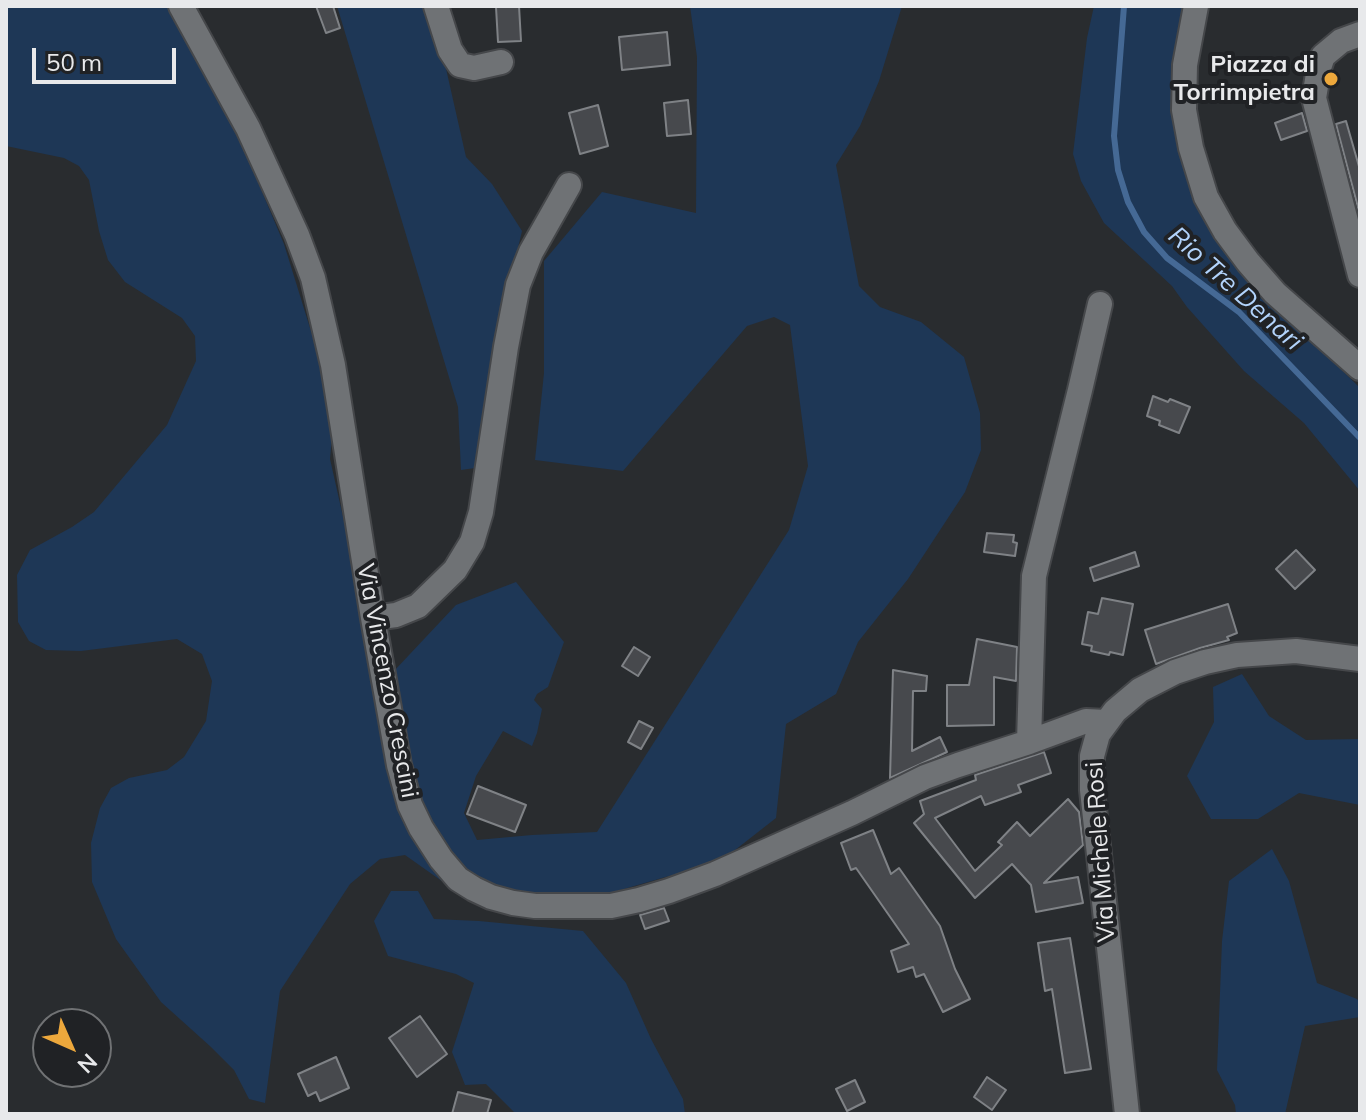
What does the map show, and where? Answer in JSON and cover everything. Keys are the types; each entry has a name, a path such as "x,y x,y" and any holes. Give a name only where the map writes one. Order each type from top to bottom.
{"street":[{"name":"Via Vincenzo Crescini","path":"181,6 248,128 291,221 313,278 333,365 399,765 410,805 421,828 458,879 483,894 513,903 560,907 611,906 669,891 715,874 925,777 1086,721 1106,722"},
{"path":"436,6 450,50 460,65 474,68 501,62"},
{"path":"1196,6 1185,65 1184,110 1191,148 1212,209 1248,262 1275,293 1360,368"},
{"path":"1351,38 1323,56 1314,98 1360,275"},
{"path":"373,618 396,615 418,606 455,570 472,542 481,512 518,285 531,252 569,185"},
{"path":"1029,742 1034,576 1100,304"},
{"name":"Via Michele Rosi","path":"1127,1114 1092,790 1091,769 1098,734 1126,701 1148,685 1205,662 1237,655 1296,651 1360,659"}],"shaded area":[{"path":"6,6 168,6 226,106 284,244 319,357 332,436 330,459 364,610 386,759 450,877 446,884 405,855 380,859 350,884 280,991 265,1103 249,1099 234,1070 161,1002 116,939 92,882 91,843 100,808 111,788 129,778 167,770 184,757 206,721 212,681 202,654 177,639 81,651 46,650 29,641 18,622 17,575 30,550 94,512 167,425 196,361 195,336 182,318 125,282 108,260 89,180 79,166 64,158 6,146"},
{"path":"337,6 426,6 435,20 466,157 492,184 522,231 513,269 482,467 461,470 458,407"},
{"path":"690,6 902,6 879,81 860,126 836,165 859,286 880,307 921,322 964,357 980,413 981,450 965,492 908,579 858,642 836,694 786,724 776,818 721,861 579,902 515,896 466,880 409,787 394,671 456,605 516,582 564,642 548,687 534,700 542,709 532,746 503,731 476,776 464,813 477,840 597,832 789,530 808,466 790,325 774,317 747,326 623,471 535,460 544,373 544,261 602,192 696,213 697,57"},
{"path":"1094,6 1184,6 1174,100 1183,166 1200,206 1254,283 1360,388 1360,491 1304,423 1244,371 1172,286 1104,223 1081,181 1073,154 1087,38"},
{"path":"1242,674 1269,716 1306,740 1360,739 1360,805 1299,793 1258,819 1211,819 1187,776 1214,722 1213,687"},
{"path":"1272,849 1289,881 1317,983 1357,999 1360,1017 1305,1026 1285,1114 1236,1114 1235,1105 1217,1070 1222,941 1229,881"},
{"path":"391,891 418,891 434,919 583,931 626,983 683,1099 685,1114 516,1114 486,1084 465,1085 452,1052 474,983 456,974 388,956 374,921"}],"building":[{"path":"316,6 333,6 340,28 326,33"},
{"path":"519,6 521,41 498,42 496,7"},
{"path":"667,32 670,65 622,70 619,37"},
{"path":"688,100 691,134 667,136 664,103"},
{"path":"598,105 608,146 580,154 569,113"},
{"path":"1302,113 1307,131 1281,140 1275,123"},
{"path":"1346,121 1360,170 1360,215 1336,124"},
{"path":"1153,396 1190,407 1179,433 1147,416"},
{"path":"987,533 1014,535 1013,542 1017,543 1015,556 984,552"},
{"path":"1296,550 1315,570 1295,589 1276,569"},
{"path":"1135,552 1139,566 1094,581 1090,568"},
{"path":"1102,598 1133,604 1123,655 1091,651 1092,646 1082,644 1088,612 1098,614"},
{"path":"1228,604 1237,633 1227,637 1229,640 1156,664 1145,630"},
{"path":"977,639 1017,647 1016,681 994,677 994,725 947,726 947,685 969,685"},
{"path":"634,647 650,657 638,676 622,666"},
{"path":"893,670 927,676 926,691 913,691 912,751 940,737 947,752 890,778"},
{"path":"639,721 653,728 641,749 628,742"},
{"path":"1044,752 1051,773 1018,785 1021,792 985,805 981,796 935,818 975,871 1002,845 998,842 1017,822 1030,836 1068,799 1079,812 1083,845 1044,883 1078,877 1083,903 1036,912 1031,885 1012,864 975,898 914,823 924,814 920,801 976,780 975,775"},
{"path":"478,786 526,805 515,832 467,814"},
{"path":"873,830 891,874 899,868 940,926 955,969 970,999 943,1012 924,974 916,977 913,967 898,972 891,951 909,944 856,868 851,870 841,843"},
{"path":"664,908 669,921 645,929 640,915"},
{"path":"1070,938 1091,1069 1065,1073 1052,989 1045,991 1038,943"},
{"path":"420,1016 447,1054 417,1077 389,1038"},
{"path":"336,1057 349,1088 320,1101 316,1092 308,1096 298,1074"},
{"path":"987,1077 1006,1090 992,1110 974,1097"},
{"path":"855,1080 865,1102 847,1111 836,1089"},
{"path":"458,1092 491,1100 487,1114 452,1114"}],"waterway":[{"name":"Rio Tre Denari","path":"1124,6 1114,136 1118,170 1128,202 1144,232 1167,258 1239,312 1360,438"}],"place":[{"name":"Piazza di Torrimpietra","path":"1331,79"}]}
